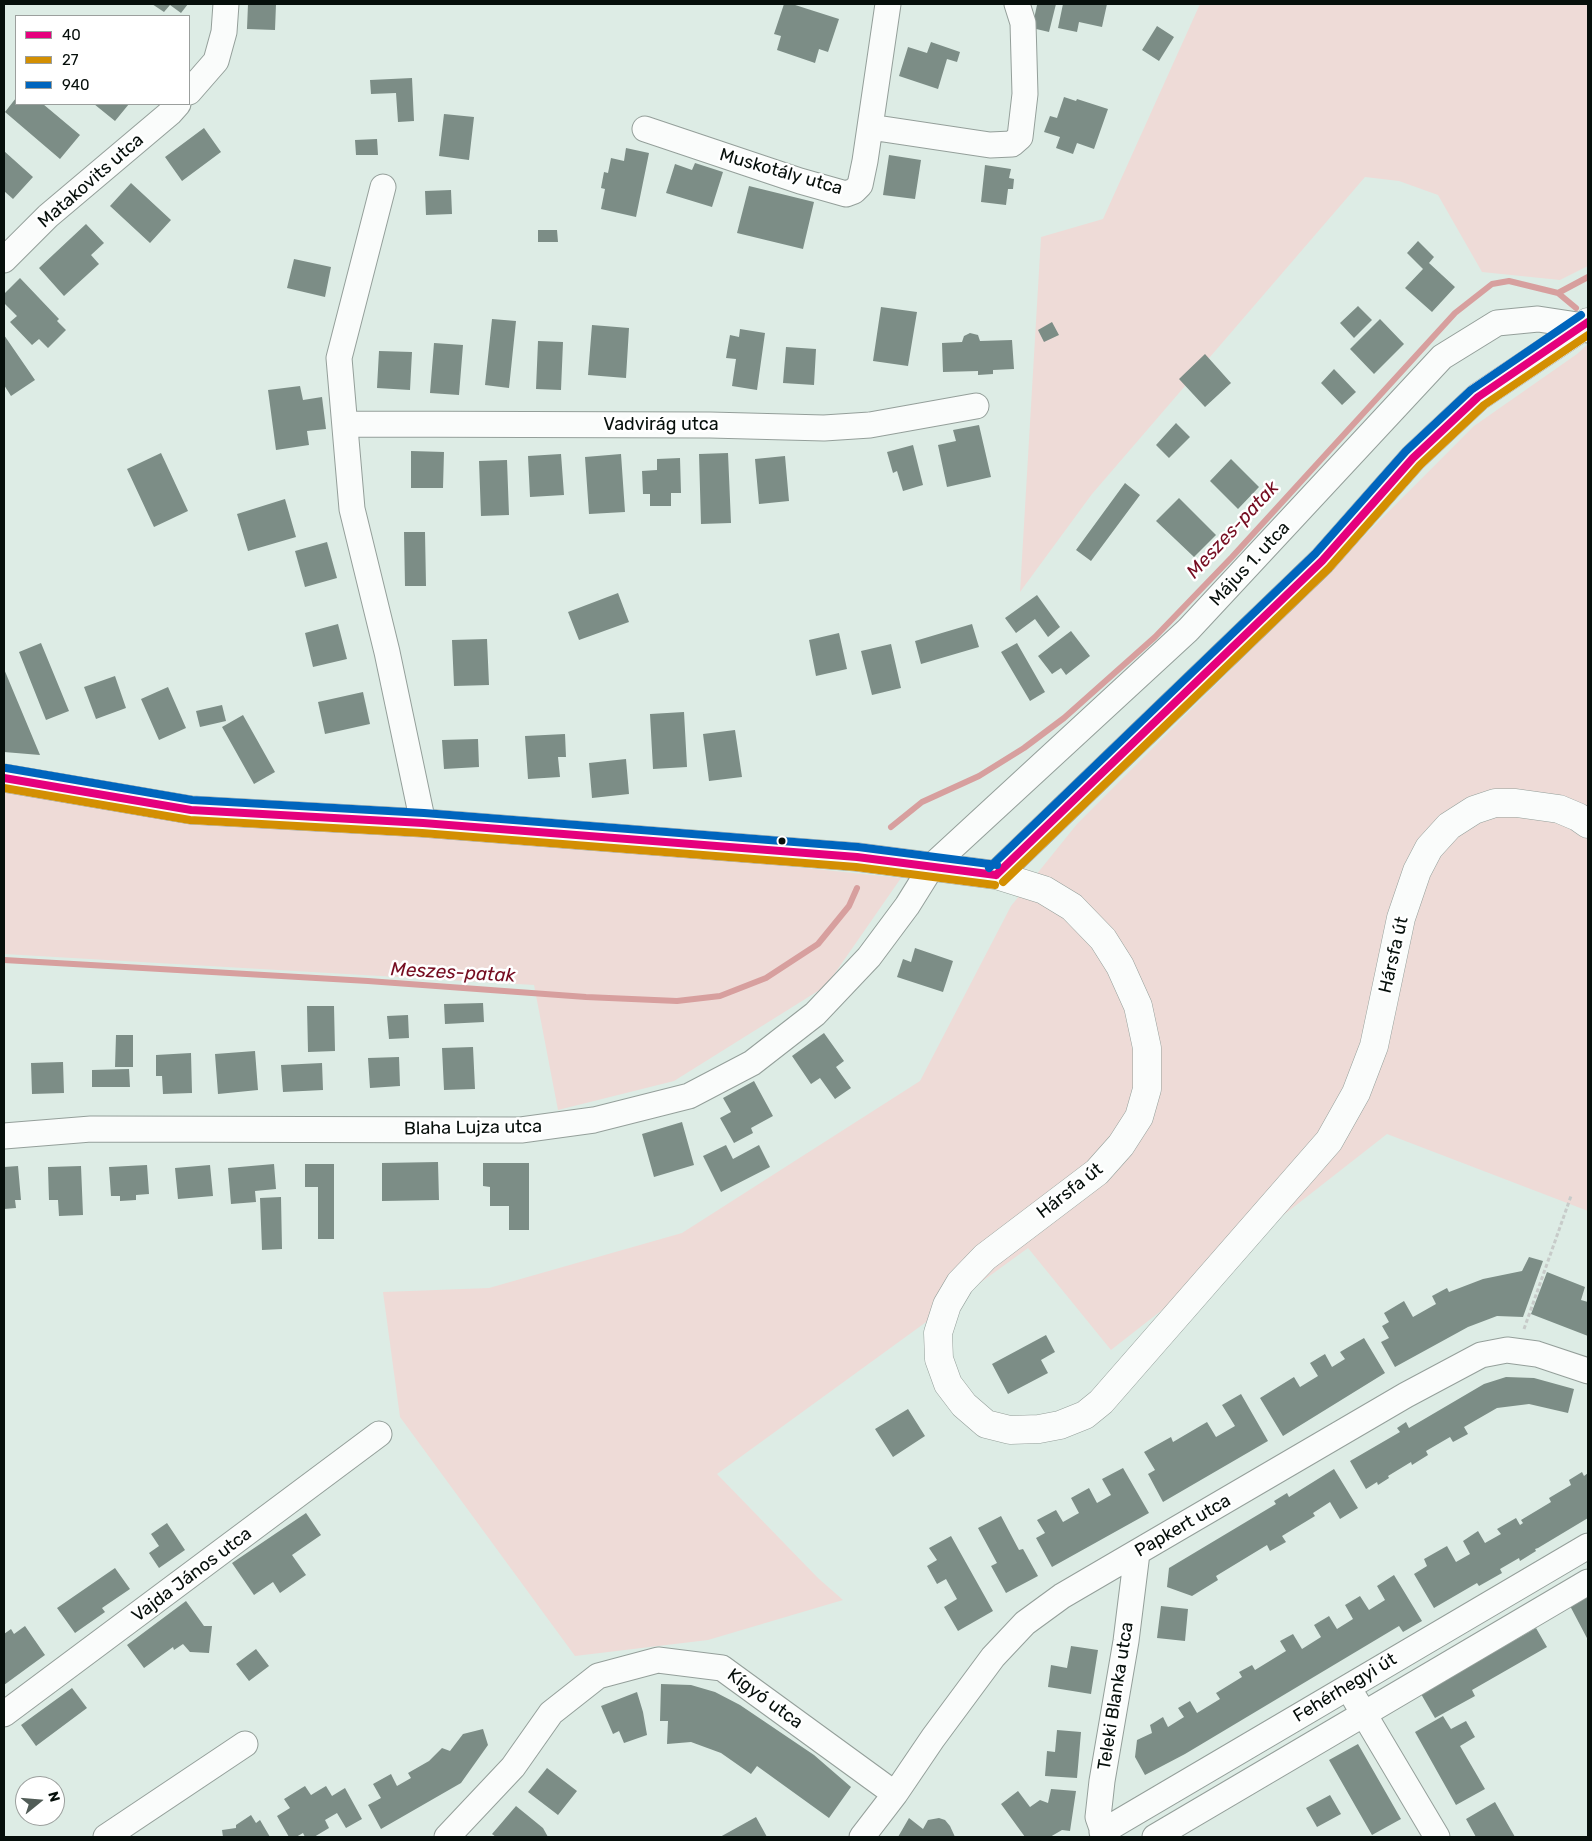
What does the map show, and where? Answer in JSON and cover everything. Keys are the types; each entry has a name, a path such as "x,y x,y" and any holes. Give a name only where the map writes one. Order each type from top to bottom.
{"street":[{"path":"190,91 216,61 224,32 226,4"},
{"name":"Muskotály utca","path":"645,129 800,181 846,194 854,191 860,185 888,4"},
{"path":"870,127 990,145 1012,144 1016,141 1020,137 1025,94 1024,23 1017,4"},
{"name":"Matakovits utca","path":"4,260 48,216 177,105"},
{"path":"383,187 338,358 352,509 387,652 423,823"},
{"name":"Május 1. utca","path":"932,866 1188,630 1442,357 1497,323 1538,319 1587,326"},
{"path":"996,875 1322,561 1413,458 1471,404 1587,326"},
{"name":"Vadvirág utca","path":"344,424 700,425 824,428 870,425 976,406"},
{"name":"Hársfa út","path":"4,778 190,810 423,823 858,857 996,875 1044,890 1072,907 1104,939 1120,966 1138,1006 1147,1048 1147,1088 1139,1117 1122,1145 1097,1172 985,1257 960,1283 947,1305 938,1333 939,1359 948,1384 964,1405 986,1424 1010,1430 1039,1429 1060,1425 1084,1416 1102,1402 1329,1141 1356,1093 1374,1046 1401,918 1418,871 1429,848 1449,826 1474,810 1495,803 1516,802 1559,809 1578,817 1588,824"},
{"name":"Blaha Lujza utca","path":"4,1136 90,1129 521,1130 594,1120 689,1096 752,1063 816,1014 869,957 907,906 932,866"},
{"name":"Papkert utca","path":"862,1837 993,1657 1025,1623 1062,1596 1406,1395 1481,1355 1507,1350 1537,1354 1588,1371"},
{"name":"Vajda János utca","path":"4,1714 379,1434"},
{"name":"Fehérhegyi út","path":"1103,1835 1347,1686 1588,1546"},
{"name":"Teleki Blanka utca","path":"1103,1835 1098,1818 1102,1781 1126,1641 1137,1553"},
{"path":"1155,1837 1588,1582"},
{"name":"Kígyó utca","path":"447,1837 514,1767 551,1713 598,1676 658,1660 722,1668 895,1794"},
{"path":"1347,1686 1438,1837"},
{"path":"106,1837 245,1744"}],"path":[{"path":"1519,1352 1525,1322 1571,1196"}],"shaded area":[{"path":"1200,4 1588,4 1588,266 1560,280 1482,272 1438,195 1399,181 1365,177 1092,494 1020,592 1041,237 1103,219"},
{"path":"1588,344 1588,1211 1387,1134 1111,1350 1028,1248 717,1474 818,1578 843,1600 708,1640 575,1656 400,1417 383,1292 489,1288 682,1233 920,1081 1011,906 1077,824 1474,426 1577,354"},
{"path":"4,784 901,878 826,986 674,1081 558,1110 534,985 4,954"}],"building":[{"path":"152,4 188,4 181,13 170,5 164,12"},
{"path":"248,4 276,4 275,30 247,29"},
{"path":"784,4 792,4 839,19 828,52 819,49 815,63 777,50 781,36 774,34"},
{"path":"1033,4 1056,4 1049,32 1032,28 1037,5"},
{"path":"1063,4 1107,4 1102,27 1079,22 1077,32 1058,28"},
{"path":"1157,26 1174,37 1159,61 1142,50"},
{"path":"931,42 960,52 957,62 947,59 938,89 899,76 908,47 927,53"},
{"path":"412,78 414,121 398,122 396,93 371,94 370,80"},
{"path":"1064,97 1108,109 1094,149 1077,143 1073,154 1056,148 1060,137 1044,132 1050,116 1057,118"},
{"path":"15,99 15,105 44,105 80,135 60,159 5,112"},
{"path":"95,105 128,105 115,121"},
{"path":"444,114 474,117 469,160 439,156"},
{"path":"204,128 221,152 182,181 165,157"},
{"path":"377,139 378,155 356,155 355,140"},
{"path":"626,148 649,153 636,217 601,209 605,189 601,188 604,172 608,173 611,158 624,161"},
{"path":"4,151 33,177 13,199 4,191"},
{"path":"889,155 921,160 915,199 883,195"},
{"path":"695,163 723,172 712,207 666,193 675,164 692,170"},
{"path":"985,165 1011,169 1009,178 1014,179 1013,189 1008,189 1006,205 981,202"},
{"path":"131,183 171,220 150,243 110,206"},
{"path":"749,186 814,202 803,249 737,233"},
{"path":"451,190 452,214 426,215 425,191"},
{"path":"86,224 104,243 91,255 99,264 64,296 39,268"},
{"path":"538,230 557,230 558,242 538,242"},
{"path":"1418,241 1434,257 1429,263 1455,287 1432,312 1405,288 1423,269 1407,253"},
{"path":"294,259 331,267 325,297 287,288"},
{"path":"20,278 59,319 57,321 66,330 48,348 39,339 32,345 10,322 17,316 4,303 4,294"},
{"path":"1358,306 1372,320 1354,338 1340,323"},
{"path":"881,307 917,312 908,366 873,361"},
{"path":"492,319 516,321 509,388 485,385"},
{"path":"1380,319 1404,344 1374,374 1350,349"},
{"path":"1052,322 1059,335 1044,342 1038,330"},
{"path":"592,325 629,328 626,378 588,375"},
{"path":"740,329 765,333 757,390 732,386 736,359 726,358 730,335 739,337"},
{"path":"970,333 978,335 980,341 1012,340 1014,369 993,370 993,374 978,375 978,371 943,372 942,343 962,342 964,336"},
{"path":"4,335 35,380 11,396 4,385"},
{"path":"538,341 563,342 561,390 536,389"},
{"path":"434,343 463,345 459,395 430,393"},
{"path":"786,347 816,349 814,385 783,383"},
{"path":"379,351 412,352 410,390 377,388"},
{"path":"1205,354 1231,383 1205,407 1179,379"},
{"path":"1334,369 1356,392 1342,405 1321,383"},
{"path":"300,386 303,400 322,397 326,429 307,431 309,445 276,450 268,390"},
{"path":"1176,423 1190,437 1169,458 1156,445"},
{"path":"979,425 991,477 947,487 938,445 956,441 953,430"},
{"path":"913,445 923,485 903,491 897,471 893,473 887,452"},
{"path":"411,451 444,452 443,488 411,488"},
{"path":"161,453 188,511 154,527 127,469"},
{"path":"728,453 731,523 701,524 699,454"},
{"path":"561,454 564,495 530,497 528,456"},
{"path":"621,454 625,512 589,514 585,457"},
{"path":"785,456 789,501 759,504 755,459"},
{"path":"680,458 681,493 671,493 671,506 650,506 650,494 643,494 642,471 657,470 657,459"},
{"path":"1231,459 1259,487 1238,509 1210,481"},
{"path":"507,460 509,515 481,516 479,461"},
{"path":"1125,483 1140,495 1091,561 1076,550"},
{"path":"1179,498 1216,535 1194,557 1156,521"},
{"path":"285,499 296,537 248,551 237,514"},
{"path":"404,532 425,532 426,586 405,586"},
{"path":"327,542 337,578 305,587 295,551"},
{"path":"618,593 629,622 579,640 568,612"},
{"path":"1037,595 1060,627 1048,637 1035,619 1016,633 1005,618"},
{"path":"338,624 347,659 313,667 305,633"},
{"path":"972,624 979,647 921,664 915,641"},
{"path":"1071,631 1090,656 1066,675 1061,668 1052,674 1038,656"},
{"path":"839,633 847,669 816,676 809,640"},
{"path":"487,639 489,685 454,686 452,640"},
{"path":"41,643 69,711 46,720 19,652"},
{"path":"1017,643 1045,692 1030,701 1001,652"},
{"path":"891,644 901,688 872,695 861,651"},
{"path":"4,669 40,755 4,752"},
{"path":"115,676 126,708 96,719 84,687"},
{"path":"168,687 186,728 159,740 141,699"},
{"path":"363,692 370,724 325,734 318,702"},
{"path":"222,705 226,721 200,727 196,711"},
{"path":"684,712 687,767 653,769 650,714"},
{"path":"243,715 275,772 254,784 222,727"},
{"path":"735,730 742,777 709,781 703,734"},
{"path":"565,734 566,757 558,757 560,777 528,779 525,736"},
{"path":"478,739 479,767 444,769 442,740"},
{"path":"626,759 629,794 592,798 589,763"},
{"path":"915,948 953,961 943,992 897,977 903,959 911,962"},
{"path":"483,1003 484,1022 445,1024 444,1004"},
{"path":"307,1006 334,1006 335,1051 308,1052"},
{"path":"408,1015 409,1038 389,1039 387,1016"},
{"path":"824,1033 844,1061 836,1067 851,1088 835,1099 820,1078 811,1084 792,1056"},
{"path":"116,1035 133,1035 133,1067 115,1067"},
{"path":"473,1047 475,1089 444,1090 442,1048"},
{"path":"255,1051 258,1090 218,1094 215,1054"},
{"path":"191,1053 192,1093 163,1094 162,1076 156,1076 156,1055"},
{"path":"399,1057 400,1086 370,1088 368,1058"},
{"path":"63,1062 64,1093 32,1094 31,1063"},
{"path":"322,1063 323,1090 283,1092 281,1065"},
{"path":"129,1069 130,1087 92,1087 92,1070"},
{"path":"754,1081 773,1116 751,1128 753,1133 734,1143 720,1118 731,1112 723,1098"},
{"path":"682,1122 694,1165 654,1177 642,1134"},
{"path":"726,1145 733,1159 759,1145 770,1167 721,1192 703,1156"},
{"path":"438,1162 439,1200 382,1201 382,1163"},
{"path":"483,1163 529,1163 529,1230 509,1230 509,1206 490,1206 490,1187 483,1186"},
{"path":"274,1164 276,1189 255,1191 256,1202 231,1204 228,1168"},
{"path":"305,1164 334,1164 334,1239 318,1239 318,1187 305,1187"},
{"path":"147,1165 149,1194 136,1195 136,1200 120,1201 120,1196 111,1196 109,1167"},
{"path":"210,1165 213,1196 178,1199 175,1168"},
{"path":"18,1166 21,1200 15,1200 16,1208 4,1209 4,1167"},
{"path":"81,1166 83,1215 59,1216 58,1200 49,1200 48,1167"},
{"path":"281,1197 282,1249 262,1250 260,1198"},
{"path":"1529,1257 1543,1261 1523,1317 1497,1316 1468,1327 1395,1367 1381,1342 1389,1338 1382,1326 1389,1322 1384,1313 1404,1301 1413,1317 1436,1304 1432,1296 1447,1288 1449,1292 1483,1279 1522,1271"},
{"path":"1547,1272 1585,1287 1581,1300 1588,1302 1588,1336 1531,1314"},
{"path":"1046,1335 1055,1352 1041,1360 1048,1373 1008,1394 992,1364"},
{"path":"1364,1338 1385,1373 1283,1436 1260,1398 1294,1377 1300,1387 1318,1376 1310,1363 1325,1354 1332,1367 1345,1359 1340,1352"},
{"path":"1506,1377 1534,1378 1574,1389 1568,1413 1529,1404 1497,1408 1464,1427 1468,1434 1453,1442 1450,1437 1426,1451 1428,1455 1412,1465 1411,1462 1388,1476 1389,1478 1378,1485 1377,1482 1366,1489 1350,1461 1400,1432 1397,1428 1406,1422 1409,1428 1484,1384"},
{"path":"1241,1394 1268,1441 1163,1502 1148,1474 1155,1470 1144,1452 1171,1437 1173,1442 1207,1422 1216,1437 1235,1426 1222,1405"},
{"path":"908,1409 925,1436 893,1457 875,1429"},
{"path":"1123,1468 1149,1513 1052,1567 1036,1538 1045,1533 1037,1520 1056,1510 1063,1522 1079,1513 1071,1498 1089,1488 1097,1503 1111,1495 1102,1479"},
{"path":"1334,1469 1358,1508 1340,1519 1330,1502 1313,1513 1315,1516 1282,1536 1286,1542 1270,1551 1267,1545 1216,1576 1218,1580 1192,1596 1167,1587 1169,1568 1276,1504 1274,1501 1287,1493 1289,1497"},
{"path":"1582,1472 1584,1476 1588,1473 1588,1518 1535,1549 1536,1551 1520,1561 1519,1558 1500,1569 1502,1573 1479,1586 1477,1583 1434,1608 1414,1574 1427,1566 1424,1559 1447,1546 1456,1562 1470,1554 1463,1541 1478,1531 1485,1543 1501,1534 1497,1529 1516,1518 1520,1525 1523,1523 1521,1520 1551,1502 1549,1498 1571,1485 1569,1480"},
{"path":"306,1513 321,1535 292,1555 306,1575 280,1593 273,1582 254,1595 232,1563"},
{"path":"1001,1516 1019,1550 1023,1549 1038,1576 1006,1593 991,1566 997,1563 978,1528"},
{"path":"167,1523 185,1550 159,1568 149,1553 159,1546 151,1534"},
{"path":"951,1536 993,1611 958,1631 944,1607 957,1599 946,1579 937,1584 927,1566 937,1560 929,1548"},
{"path":"115,1568 130,1589 102,1608 105,1612 75,1633 57,1608"},
{"path":"1394,1575 1422,1621 1403,1632 1399,1626 1185,1754 1145,1775 1135,1757 1137,1740 1152,1733 1150,1725 1163,1717 1168,1727 1184,1717 1178,1708 1190,1701 1197,1713 1220,1699 1216,1693 1242,1677 1239,1672 1252,1665 1255,1670 1286,1651 1280,1641 1293,1634 1302,1649 1321,1637 1314,1625 1329,1616 1337,1629 1353,1619 1345,1605 1360,1596 1369,1610 1385,1600 1377,1586"},
{"path":"1588,1594 1588,1640 1569,1604"},
{"path":"186,1601 204,1626 212,1626 209,1653 190,1652 183,1644 174,1650 173,1647 144,1668 127,1645"},
{"path":"1161,1606 1188,1609 1185,1641 1157,1638"},
{"path":"25,1626 45,1655 4,1685 4,1634 11,1629 14,1634"},
{"path":"1536,1628 1547,1647 1472,1690 1475,1696 1435,1718 1421,1694"},
{"path":"1071,1646 1098,1650 1091,1694 1048,1687 1051,1665 1067,1668"},
{"path":"256,1649 269,1666 249,1681 236,1664"},
{"path":"661,1684 691,1685 715,1692 740,1705 814,1755 851,1787 829,1818 757,1766 751,1774 721,1753 691,1742 667,1744 668,1721 660,1721"},
{"path":"72,1688 87,1708 36,1746 21,1725"},
{"path":"637,1692 647,1735 624,1743 619,1731 613,1734 601,1706"},
{"path":"1443,1716 1451,1729 1466,1721 1475,1737 1460,1746 1485,1789 1456,1805 1415,1732"},
{"path":"483,1729 488,1745 461,1783 381,1829 368,1805 381,1798 373,1784 391,1774 397,1786 411,1778 408,1773 429,1761 442,1748 450,1751 463,1734"},
{"path":"1057,1730 1081,1732 1077,1778 1045,1776 1047,1751 1055,1752"},
{"path":"1358,1744 1401,1819 1372,1835 1329,1760"},
{"path":"547,1768 577,1791 558,1815 528,1792"},
{"path":"305,1786 311,1795 326,1786 332,1796 345,1788 362,1819 346,1828 337,1813 325,1820 329,1828 314,1837 305,1837 303,1833 296,1837 289,1837 277,1816 290,1808 284,1799"},
{"path":"1051,1789 1076,1791 1070,1831 1062,1830 1050,1837 1025,1837 1001,1804 1018,1791 1030,1807 1040,1800 1048,1803"},
{"path":"1330,1795 1341,1814 1317,1827 1306,1808"},
{"path":"1495,1802 1515,1837 1476,1837 1466,1819"},
{"path":"516,1806 543,1828 548,1837 496,1837 492,1834"},
{"path":"251,1815 256,1823 260,1820 270,1837 223,1837 222,1830 236,1828 236,1825"},
{"path":"756,1817 767,1837 720,1837"},
{"path":"909,1818 923,1829 928,1820 939,1818 945,1820 955,1837 898,1837"}],"waterway":[{"name":"Meszes-patak","path":"891,827 922,802 979,776 1024,748 1064,718 1155,637 1232,557 1455,313 1492,284 1509,281 1558,293 1588,277"},
{"path":"1558,293 1576,308"},
{"name":"Meszes-patak","path":"4,960 368,981 586,997 677,1001 720,996 766,978 818,944 849,906 857,888"}],"transit line":[{"name":"940","path":"989,868 1315,554 1406,451 1471,390 1581,315"},
{"name":"40","path":"996,875 1322,561 1413,458 1478,397 1588,322"},
{"name":"27","path":"1003,882 1329,568 1420,465 1484,405 1588,335"},
{"name":"940","path":"6,768 192,800 424,813 858,847 997,865"},
{"name":"40","path":"4,778 191,810 423,823 857,857 996,875"},
{"name":"27","path":"4,788 190,820 422,833 856,867 995,885"}]}
